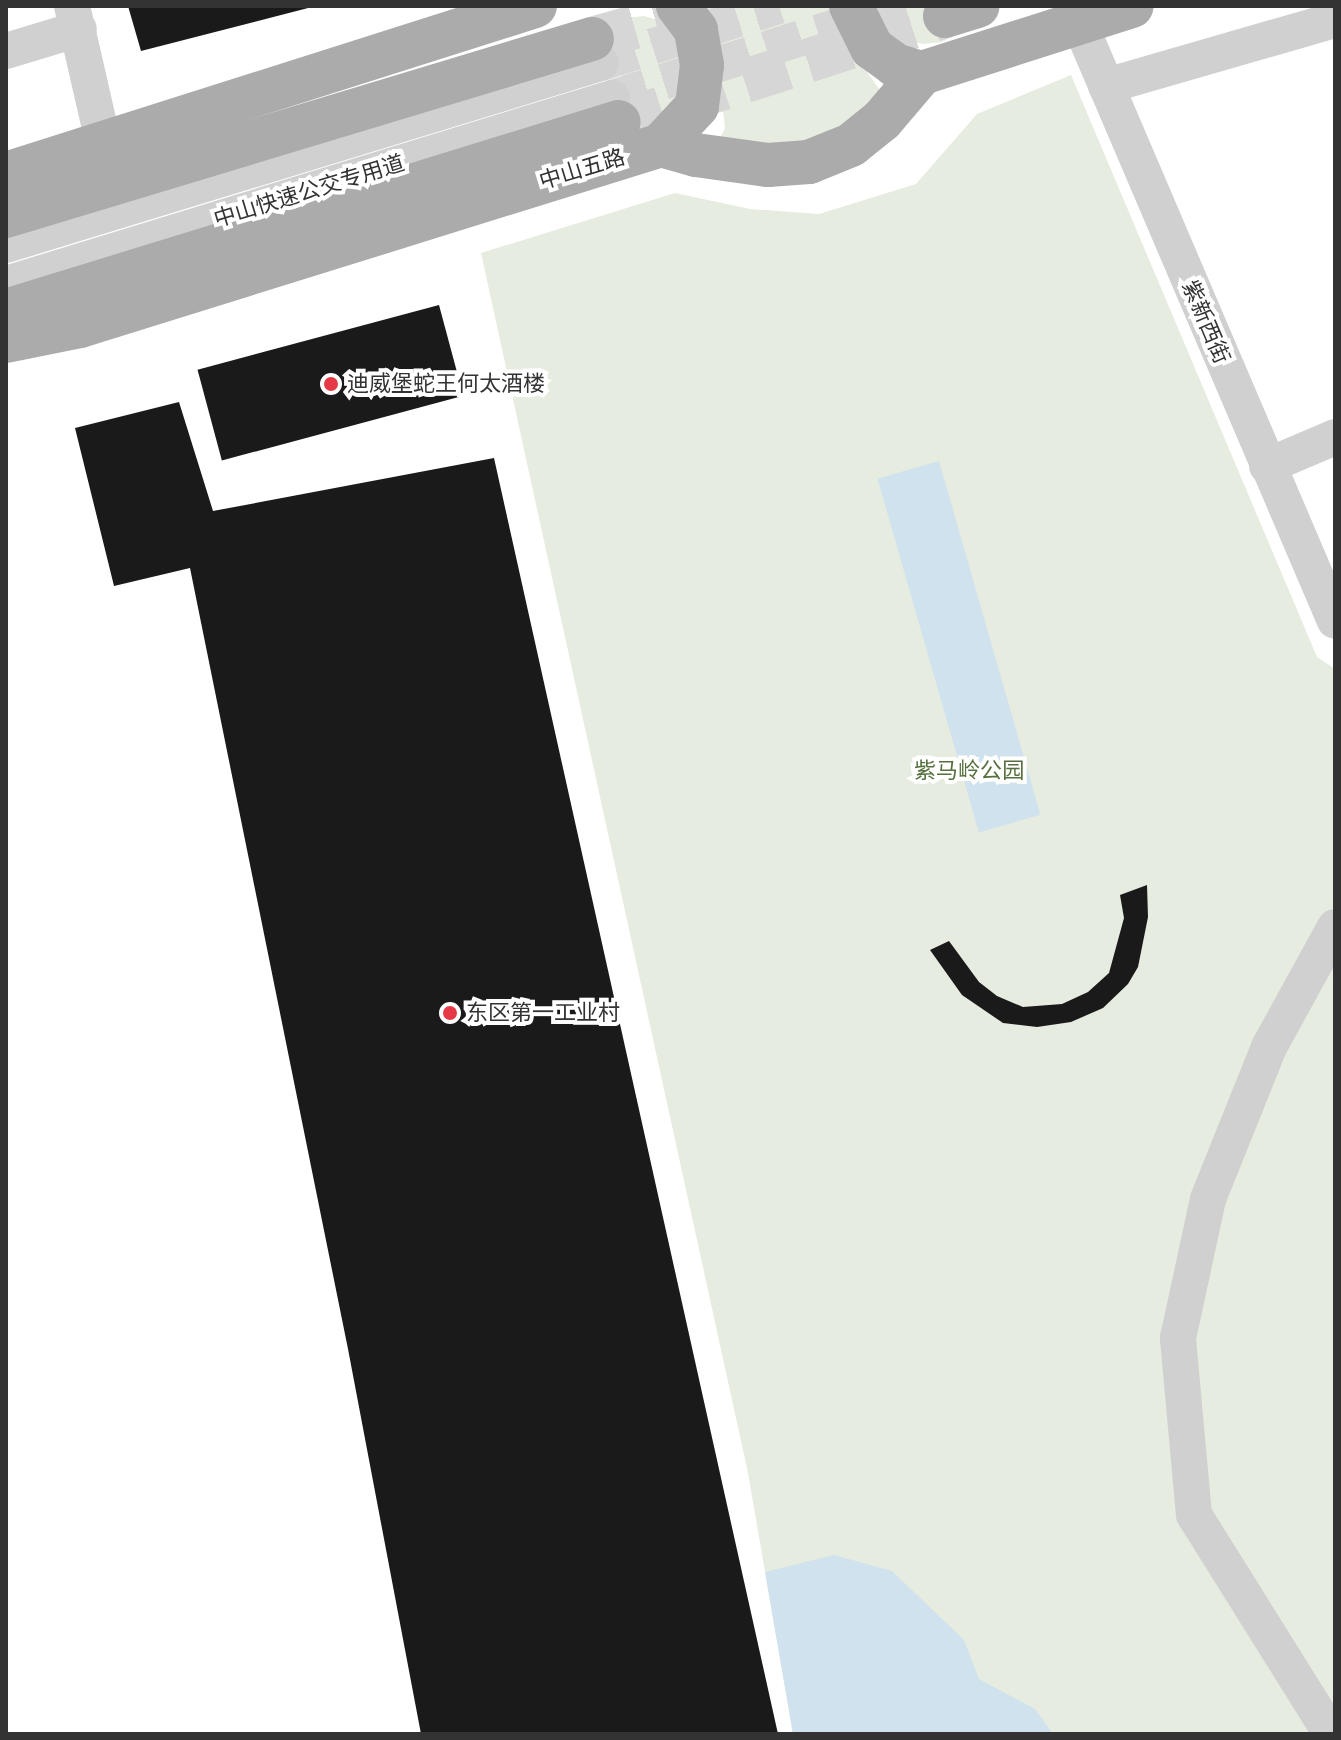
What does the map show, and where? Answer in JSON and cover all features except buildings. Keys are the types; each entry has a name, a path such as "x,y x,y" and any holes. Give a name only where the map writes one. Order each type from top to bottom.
{"main road":[{"path":"6,174 535,6"},
{"path":"678,6 696,30 702,65 697,106 661,145 696,155 768,165 809,162 851,145 882,120 922,73 1132,6"},
{"path":"851,6 872,48 895,65 922,73"},
{"path":"6,216 596,51"},
{"name":"中山五路","path":"6,311 616,110"},
{"name":"中山五路","path":"6,341 80,326 661,145"}],"street":[{"path":"6,51 75,18 103,141"},
{"path":"1106,86 1335,20"},
{"name":"紫新西街","path":"1079,22 1335,621"},
{"name":"中山快速公交专用道","path":"6,245 596,51"},
{"name":"中山快速公交专用道","path":"6,284 616,110"},
{"path":"1267,466 1335,437"},
{"path":"1331,1734 1194,1515 1178,1338 1208,1199 1269,1047 1335,927"}],"green space":[{"path":"693,6 830,6 841,35 889,103 824,146 714,152 725,128 715,43"},
{"path":"870,6 950,6 959,33 942,42 923,44 904,40 887,31"},
{"path":"644,16 662,21 678,31 698,86 641,135 607,25 625,18"},
{"name":"紫马岭公园","path":"1071,75 1317,657 1335,669 1335,1734 793,1734 748,1473 481,253 675,193 750,209 819,214 916,184 977,114"}],"water":[{"path":"939,461 1040,815 979,832 877,479"},
{"path":"834,1555 892,1571 964,1640 979,1679 1035,1709 1053,1734 793,1734 765,1572"}],"tunnel":[{"path":"592,39 709,6"},
{"path":"601,63 779,6"},
{"path":"612,98 902,6"},
{"path":"619,122 945,16"}],"place":[{"name":"迪威堡蛇王何太酒楼","path":"331,384"},
{"name":"东区第一工业村","path":"450,1013"}]}
